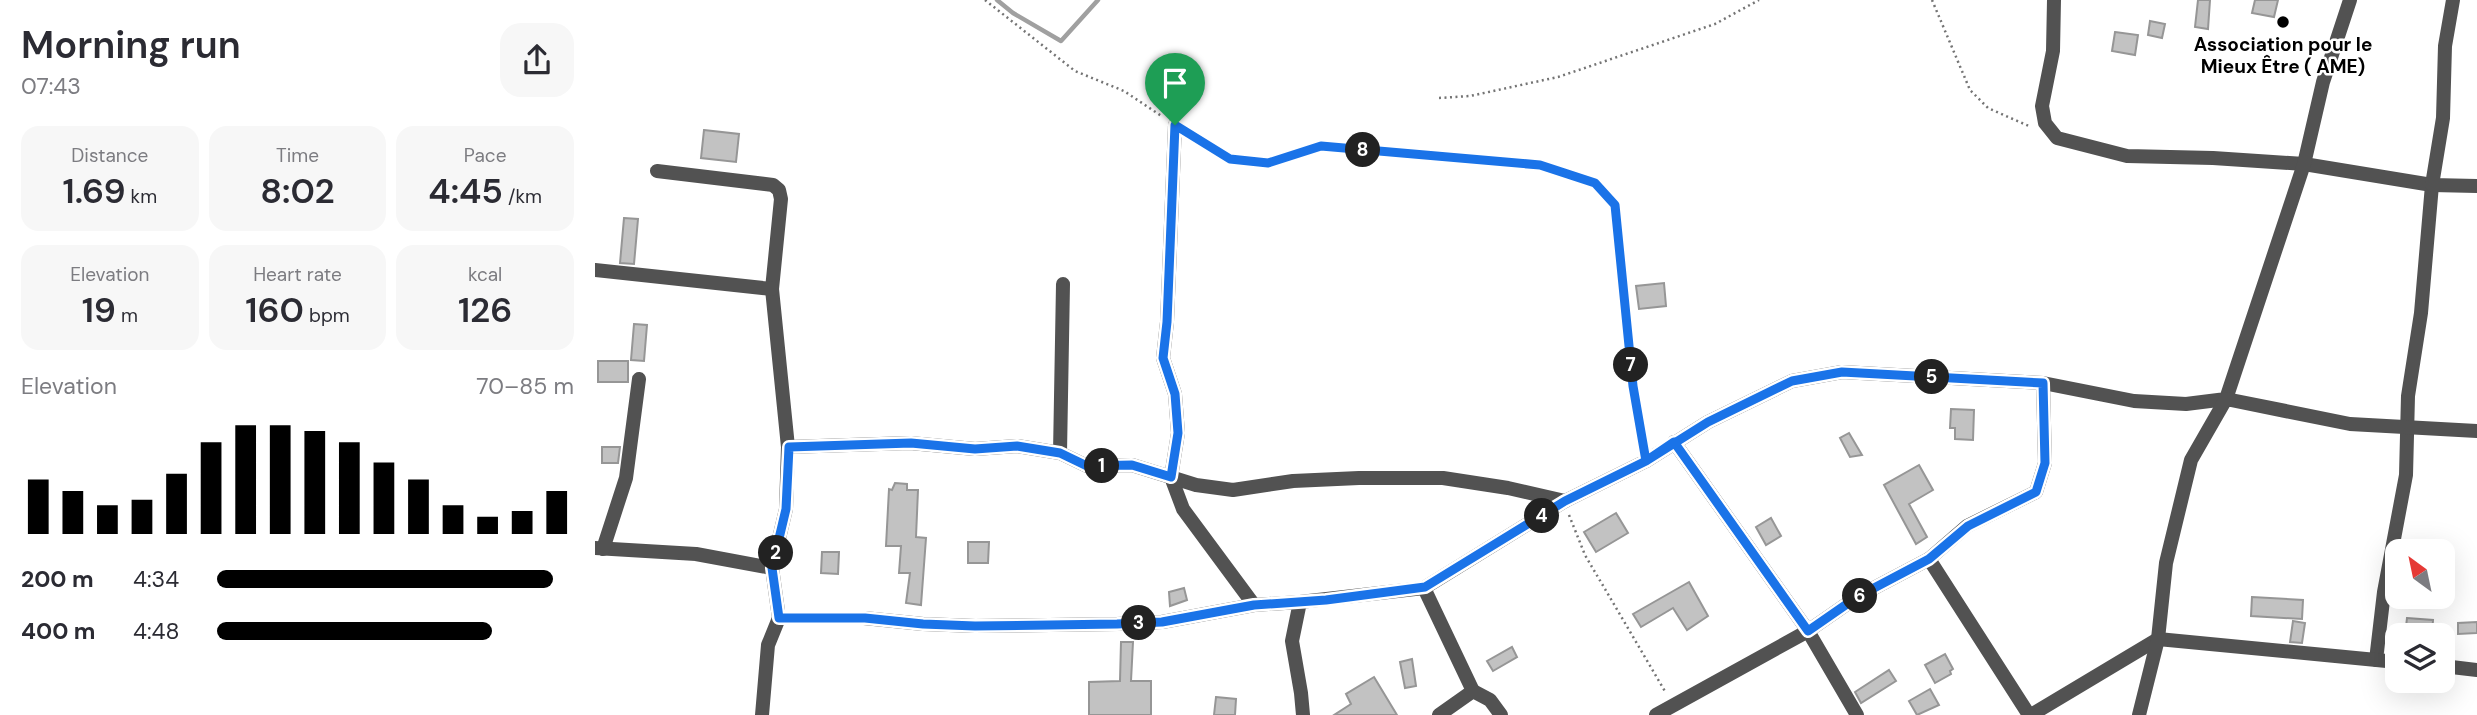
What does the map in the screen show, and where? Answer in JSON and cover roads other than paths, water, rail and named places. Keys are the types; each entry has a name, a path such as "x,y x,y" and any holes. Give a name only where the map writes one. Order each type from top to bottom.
{"street":[{"path":"2055,0 2053,51 2042,106 2045,122 2057,138 2127,156 2304,164 2432,185 2477,186"},
{"path":"2139,715 2158,639 2166,563 2191,460 2226,399 2304,164 2323,82 2350,0"},
{"path":"2376,660 2384,593 2406,475 2408,396 2421,313 2432,185 2443,118 2445,46 2453,0"},
{"path":"1175,125 1167,322 1163,358 1175,394 1178,433 1171,477 1183,509 1254,605"},
{"path":"657,171 773,184 779,190 781,199 772,289 789,447 786,509 772,568 779,618 768,645 762,715"},
{"path":"595,270 772,289"},
{"path":"1060,453 1063,284"},
{"path":"779,618 865,618 975,626 1162,622 1254,605 1300,603 1425,587 1565,501 1646,461 1674,442 1792,381 1842,372 2043,383 2134,401 2186,404 2226,399 2350,424 2477,431"},
{"path":"639,379 626,478 599,549 696,554 772,568"},
{"path":"1656,715 1808,631 1857,597 1929,559 1968,526 2036,492 2045,463 2043,383"},
{"path":"1674,442 1808,631 1857,715"},
{"path":"789,447 911,443 975,449 1017,446 1060,453 1087,466 1132,465 1196,485 1233,490 1293,481 1443,478 1508,488 1565,501"},
{"path":"1929,559 2030,715 2158,639 2385,661"},
{"path":"1425,587 1473,691 1490,700 1501,715"},
{"path":"1300,603 1292,641 1303,715"},
{"path":"2455,667 2477,670"},
{"path":"1439,715 1473,691"}],"waterway":[{"path":"997,0 1013,13 1061,41 1098,0"}],"place":[{"name":"Association pour le Mieux Être ( AME)","path":"2283,22"}]}
